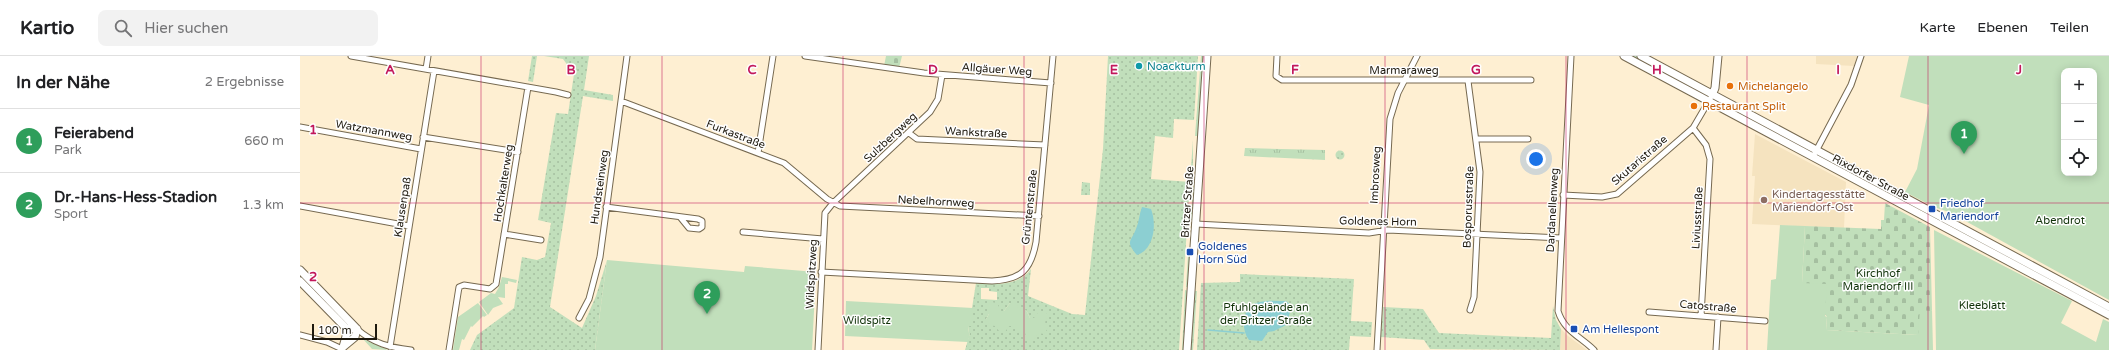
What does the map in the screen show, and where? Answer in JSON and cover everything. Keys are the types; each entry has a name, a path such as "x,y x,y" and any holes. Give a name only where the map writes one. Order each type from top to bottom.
{"street":[{"path":"351,56 568,95"},
{"path":"426,69 428,56"},
{"name":"Hundsteinweg","path":"580,318 595,280 600,257 627,56"},
{"path":"758,153 773,56"},
{"name":"Allgäuer Weg","path":"805,56 845,59 942,75 1051,83"},
{"name":"Grüntenstraße","path":"821,272 992,281 1013,278 1023,273 1031,263 1036,242 1053,56"},
{"name":"Britzer Straße","path":"1188,350 1207,56"},
{"name":"Marmaraweg","path":"1277,56 1277,78 1282,80 1531,80"},
{"name":"Imbrosweg","path":"1377,350 1382,232 1390,119 1404,80 1417,56"},
{"name":"Dardanellenweg","path":"1570,56 1558,301 1561,319 1567,328 1594,350"},
{"name":"Rixdorfer Straße","path":"1624,56 1708,102 1814,154"},
{"name":"Rixdorfer Straße","path":"1640,56 1712,95 1814,154 2109,315"},
{"path":"1712,95 1715,88 1718,56"},
{"path":"1814,154 1851,85 1861,56"},
{"name":"Klausenpaß","path":"390,347 434,71"},
{"name":"Sulzbergweg","path":"833,203 909,133 936,104 942,75"},
{"name":"Bosporusstraße","path":"1468,80 1480,172 1474,297 1470,310"},
{"path":"1692,93 1696,86"},
{"name":"Hochkalterweg","path":"449,350 460,287 464,285 490,289 495,286 497,282 528,87"},
{"name":"Skutaristraße","path":"1563,195 1602,197 1616,194 1693,128 1712,95"},
{"name":"Furkastraße","path":"621,101 784,163 833,203"},
{"name":"Watzmannweg","path":"300,127 421,149"},
{"name":"Liviusstraße","path":"1693,128 1706,145 1710,159 1701,316"},
{"name":"Wankstraße","path":"909,133 917,139 1045,145"},
{"path":"423,137 518,152"},
{"path":"1476,139 1528,139"},
{"name":"Nebelhornweg","path":"833,203 840,206 1039,216"},
{"name":"Wildspitzweg","path":"818,350 824,217 833,203"},
{"name":"Rixdorfer Straße","path":"1905,203 2109,307"},
{"path":"300,206 409,226"},
{"path":"606,208 680,217"},
{"name":"Goldenes Horn","path":"1196,224 1369,233 1388,230 1561,238"},
{"path":"743,232 823,239"},
{"path":"504,234 541,240"},
{"path":"300,270 357,329 371,340 390,347 411,350"},
{"path":"300,281 346,328 347,334 342,349"},
{"name":"Catostraße","path":"1649,312 1765,321"},
{"path":"1716,350 1718,317"},
{"path":"346,328 357,329"},
{"path":"342,349 355,338 357,329"},
{"path":"300,335 327,342 342,349"}],"shaded area":[{"path":"1816,56 1858,56 1854,66 1816,64"},
{"path":"1755,134 1846,182 1844,228 1752,224 1755,176 1752,176"},
{"path":"1561,329 1568,336 1587,350 1560,350"}],"green space":[{"path":"532,56 537,56 533,82 528,81"},
{"path":"544,56 589,56 584,90 613,95 613,101 583,96 550,307 582,328 596,296 607,260 595,350 470,350 477,335 514,308 522,257 537,260 545,257 551,223 538,220 556,113 568,114 574,74 563,59"},
{"path":"886,56 902,56 899,68 884,66"},
{"path":"1108,56 1198,56 1194,120 1174,119 1173,138 1155,136 1151,179 1190,182 1179,350 965,350 970,333 968,333 969,326 972,326 972,308 976,283 998,284 1013,282 1026,275 1031,269 1028,296 1072,314 1085,315 1103,149","holes":["981,288 989,288 989,291 997,292 997,300 981,299","1010,303 1019,310 1026,310 1030,318 1034,319 1015,326 986,319 989,314 1004,311"]},
{"path":"1201,56 1203,56 1199,136 1195,136"},
{"path":"1628,56 1637,56 1693,88 1692,89"},
{"name":"Abendrot","path":"1909,56 2109,56 2109,300 1949,212 1934,207 1905,192 1917,169 1929,105 1900,97"},
{"path":"1193,140 1193,175 1192,180 1190,180"},
{"path":"1245,148 1325,150 1325,160 1244,156"},
{"path":"1338,151 1342,151 1344,155 1342,159 1338,159 1336,157 1336,153"},
{"path":"1082,182 1090,183 1090,195 1081,195"},
{"path":"1194,183 1196,183 1192,216 1194,220 1190,220"},
{"name":"Kirchhof Mariendorf III","path":"1885,203 1930,227 1932,310 1918,335 1826,330 1827,317 1802,283 1805,226 1881,229 1881,220 1884,220"},
{"path":"1780,225 1805,226 1802,283 1827,284 1825,316 1827,317 1826,330 1918,335 1920,310 1932,310 1933,350 1767,350 1771,280 1776,279"},
{"name":"Kleeblatt","path":"1934,230 2072,301 2061,323 2096,342 2103,319 2109,322 2109,350 1936,350"},
{"path":"1188,255 1190,255 1190,287 1186,287"},
{"path":"607,260 744,272 745,266 816,272 812,350 595,350"},
{"name":"Pfuhlgelände an der Britzer Straße","path":"1240,274 1354,279 1351,321 1372,322 1371,337 1350,336 1349,350 1197,350 1201,283 1240,282"},
{"path":"502,277 517,280 516,283 508,281 508,284 505,284 505,298 498,297 503,304 493,308 488,315 479,302 491,293 495,294"},
{"path":"1185,290 1189,291 1185,350 1182,350"},
{"path":"1193,291 1197,291 1193,350 1189,350"},
{"name":"Wildspitz","path":"846,301 973,308 972,326 969,326 968,333 970,333 968,342 845,336"},
{"path":"990,302 997,303 1001,311 1004,311 1010,303 1016,304 1019,309 1026,310 1030,318 1034,318 1039,311 1046,311 1048,317 1045,322 1048,328 1044,334 1038,333 1034,339 1027,339 1025,333 1018,332 1015,326 1009,326 1005,332 999,331 995,326 989,325 986,319 989,314 987,308"},
{"path":"478,303 487,315 484,317 483,316 472,327 471,326 464,340 462,339 459,350 453,350 458,317"},
{"path":"1553,306 1556,320 1561,329 1560,350 1430,349 1424,340 1381,337 1383,307 1423,309 1439,333 1551,338"},
{"path":"363,339 388,350 372,349"}],"water":[{"path":"1142,207 1151,209 1154,229 1153,236 1147,248 1137,255 1131,247 1130,242 1137,226"},
{"path":"1263,301 1286,301 1292,306 1286,325 1274,331 1268,332 1262,341 1249,340 1244,329 1244,318 1249,308 1254,304"}],"waterway":[{"path":"1208,330 1244,333"}],"place":[{"name":"Noackturm","path":"1139,66"},
{"name":"Michelangelo","path":"1730,86"},
{"name":"Restaurant Split","path":"1694,106"},
{"name":"Feierabend","path":"1964,154"},
{"name":"Kindertagesstätte Mariendorf-Ost","path":"1764,200"},
{"name":"Friedhof Mariendorf","path":"1932,209"},
{"name":"Goldenes Horn Süd","path":"1190,252"},
{"name":"Dr.-Hans-Hess-Stadion","path":"707,314"},
{"name":"Am Hellespont","path":"1574,329"}]}
